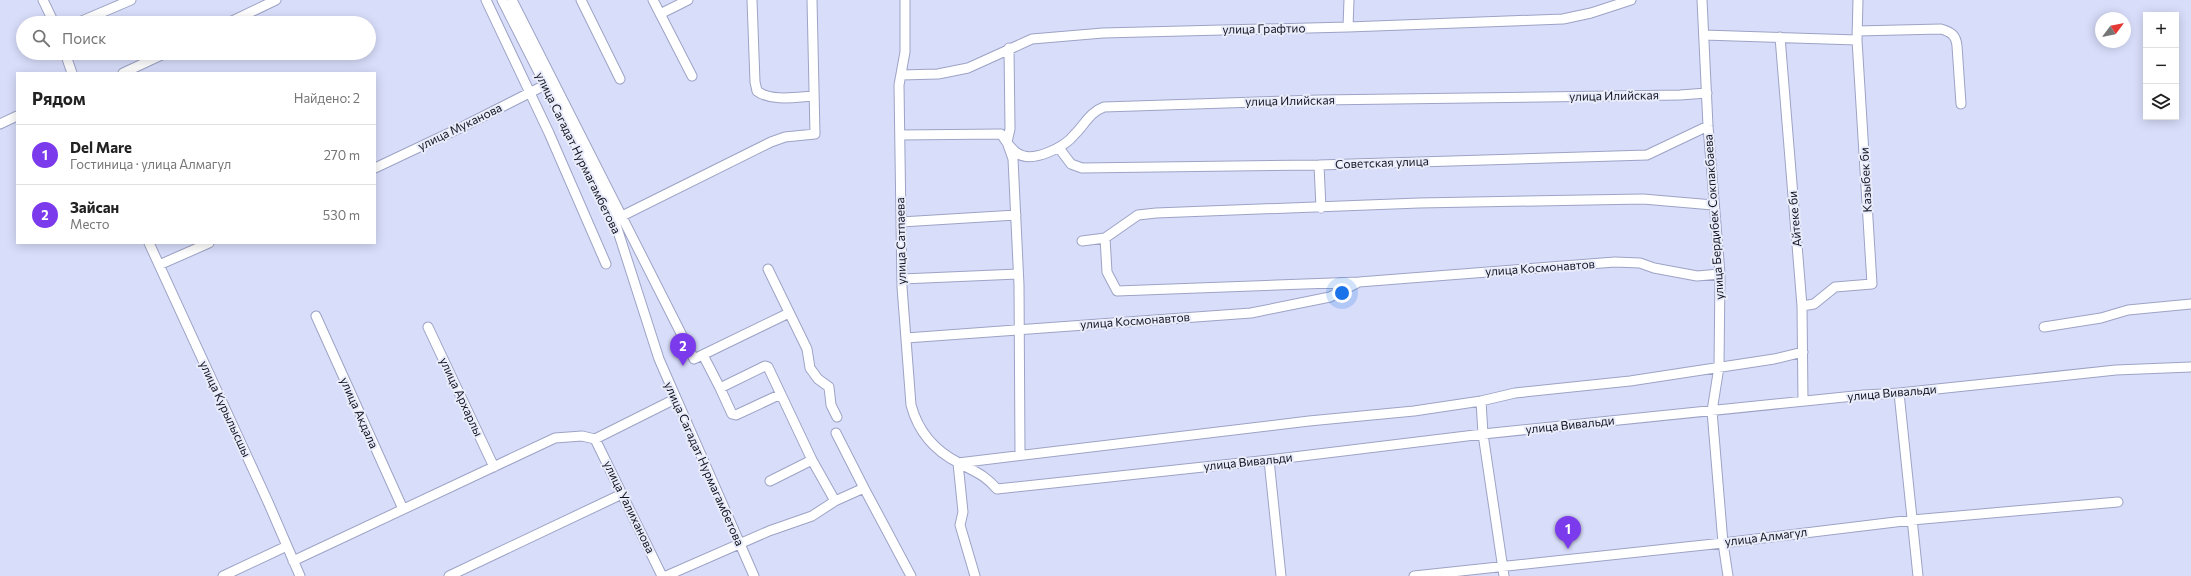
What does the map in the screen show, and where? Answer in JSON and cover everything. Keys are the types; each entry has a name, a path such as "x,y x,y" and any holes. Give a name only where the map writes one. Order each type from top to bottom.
{"street":[{"path":"44,0 51,16"},
{"path":"94,16 132,0"},
{"path":"243,16 276,0"},
{"path":"486,0 530,92 606,264"},
{"name":"улица Сагадат Нурмагамбетова","path":"502,0 613,220 649,332 675,399 754,576"},
{"path":"512,0 694,359 789,313"},
{"path":"581,0 620,79"},
{"path":"653,0 692,76"},
{"path":"660,14 688,0"},
{"path":"752,0 755,82 757,91 767,96 814,96"},
{"path":"613,220 770,142 785,137 815,134 812,0"},
{"name":"улица Сатпаева","path":"905,0 905,52 901,75 901,222 902,279 911,405 915,421 939,451 958,463"},
{"path":"1348,27 1349,0"},
{"name":"улица Графтио","path":"901,75 938,74 968,68 1009,48 1032,39 1103,33 1348,27 1563,19 1591,13 1631,0"},
{"name":"улица Бердибек Сокпакбаева","path":"1702,0 1713,205 1720,274 1719,367 1712,412 1723,543 1728,576"},
{"name":"Казыбек би","path":"1802,306 1814,304 1835,287 1872,284 1857,35 1858,0"},
{"path":"1704,35 1780,37 1857,35 1941,29 1950,32 1956,38 1961,104"},
{"name":"Айтеке би","path":"1780,37 1802,306 1803,401"},
{"path":"1009,48 1010,129 1007,142 1013,159 1016,215 1020,455"},
{"path":"67,60 72,72"},
{"path":"125,72 151,60"},
{"name":"улица Муканова","path":"376,168 464,126 545,84"},
{"name":"улица Илийская","path":"900,135 1000,134 1017,153 1023,155 1040,155 1059,148 1075,135 1092,112 1104,107 1320,100 1680,95 1707,93"},
{"path":"0,124 16,116"},
{"name":"Советская улица","path":"1059,148 1071,164 1082,168 1319,165 1647,155 1708,126"},
{"path":"1319,165 1321,208"},
{"path":"1082,241 1104,238 1138,215 1156,212 1321,208 1419,203 1643,199 1713,205"},
{"path":"901,222 1016,215"},
{"name":"улица Космонавтов","path":"1104,238 1108,272 1117,292 1358,282 1615,262 1640,262 1654,268 1698,276 1720,274"},
{"name":"улица Курылысшы","path":"149,244 300,576"},
{"path":"159,265 207,244"},
{"path":"768,270 807,348 810,368 818,380 829,386 831,405 837,417"},
{"path":"902,279 1018,274"},
{"name":"улица Космонавтов","path":"906,338 1251,313 1330,297 1358,282"},
{"path":"2044,327 2101,318 2128,310 2191,304"},
{"name":"улица Акдала","path":"316,316 403,509"},
{"name":"улица Архарлы","path":"428,327 494,466"},
{"path":"975,576 960,525 963,512 958,463 1414,411 1481,401 1515,393 1630,381 1803,352"},
{"path":"703,355 732,414 736,415 781,394"},
{"path":"720,388 765,366 768,367 812,460 835,501"},
{"name":"улица Вивальди","path":"958,463 985,475 997,489 1269,460 1483,434 1712,412 1803,401 1899,393 2116,370 2191,367"},
{"path":"1899,393 1918,576"},
{"path":"293,561 555,438 582,436 595,439 675,399"},
{"path":"1481,401 1483,434 1504,576"},
{"path":"836,433 911,576"},
{"name":"улица Уалиханова","path":"595,439 662,576"},
{"path":"770,481 812,460"},
{"path":"1269,460 1281,576"},
{"path":"666,576 739,544 812,516 835,501 864,488"},
{"path":"448,576 622,494"},
{"name":"улица Алмагул","path":"1414,576 1502,565 1723,543 1912,520 2118,502"},
{"path":"223,576 287,546"}],"place":[{"name":"Зайсан","path":"683,366"},
{"name":"Del Mare","path":"1568,549"}]}
